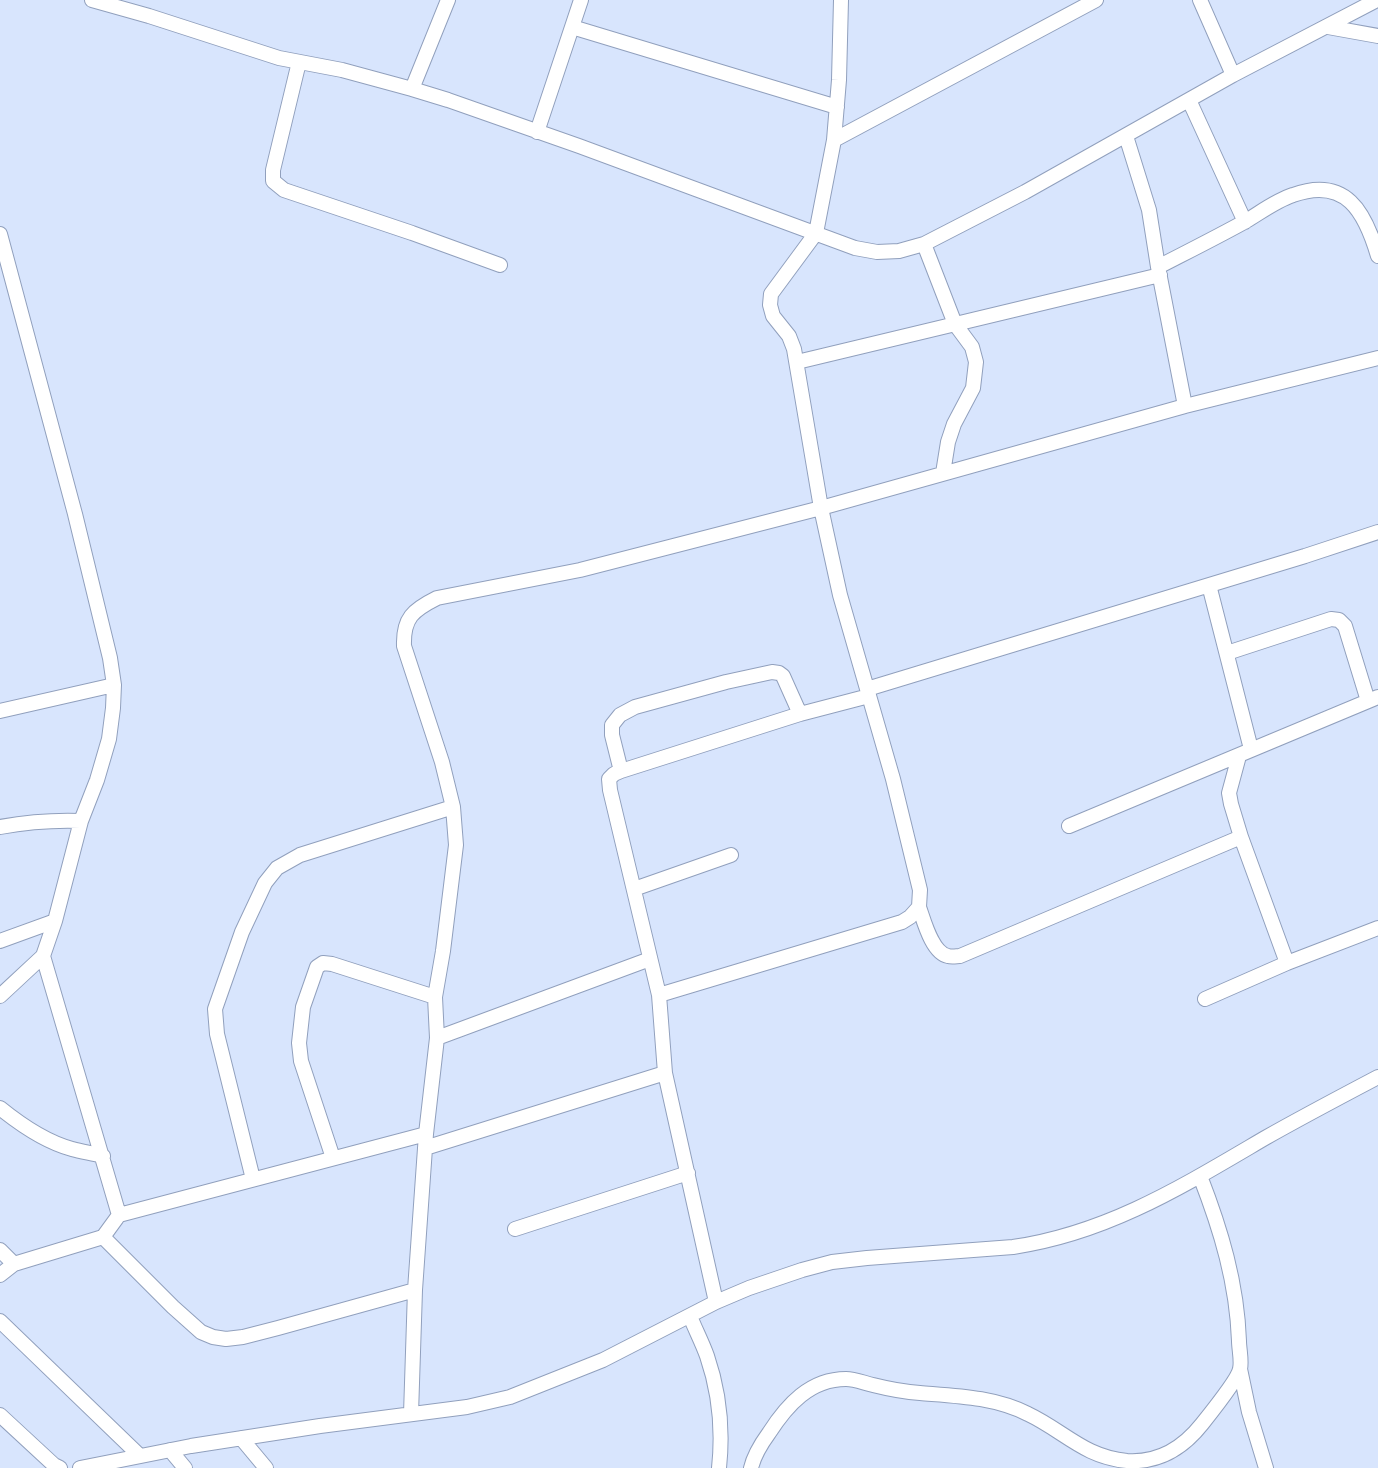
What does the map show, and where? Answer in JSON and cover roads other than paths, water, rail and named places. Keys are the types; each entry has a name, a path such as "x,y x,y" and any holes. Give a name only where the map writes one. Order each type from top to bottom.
{"street":[{"path":"92,0 122,4 278,58 342,70 412,89 537,132 855,248 878,252 900,251 924,244 1025,192 1233,75 1377,0"},
{"path":"412,89 448,0"},
{"path":"537,132 581,0"},
{"path":"841,0 839,80 834,140 816,233 771,294 770,300 773,316 789,336 797,362 820,508 840,596 892,780 920,890 919,907 932,940 937,950 948,956 960,956 1241,836"},
{"path":"834,140 1096,0"},
{"path":"1200,0 1233,75"},
{"path":"572,27 837,107"},
{"path":"1328,27 1378,36"},
{"path":"299,62 273,170 273,181 284,190 500,265"},
{"path":"1189,100 1244,222"},
{"path":"1126,136 1149,210 1185,406"},
{"path":"797,362 956,324 1159,271 1292,195 1319,189 1332,191 1352,202 1370,230 1378,256"},
{"path":"0,234 75,514 110,658 114,685 113,708 108,739 97,780 81,821 55,921 43,956 0,996"},
{"path":"924,244 956,324 972,347 976,362 973,388 954,424 948,442 943,473"},
{"path":"411,1414 415,1290 426,1141 437,1038 435,997 443,951 456,845 453,807 430,721 404,646 404,630 410,616 420,606 437,598 580,570 820,508 1185,406 1378,358"},
{"path":"716,1302 665,1073 659,995 610,790 609,779 621,771 1378,532"},
{"path":"1209,585 1251,749"},
{"path":"1069,826 1373,699 1345,626 1339,620 1331,619 1227,653"},
{"path":"621,771 612,735 612,725 620,715 635,707 726,682 772,672 783,676 800,714"},
{"path":"0,711 114,685"},
{"path":"1239,756 1229,794 1231,804 1287,963"},
{"path":"253,1179 217,1034 215,1008 242,932 265,883 276,868 300,855 453,807"},
{"path":"0,827 56,820 81,821"},
{"path":"634,889 731,855"},
{"path":"659,995 814,947 886,928 910,917 919,907"},
{"path":"0,941 55,921"},
{"path":"1205,999 1287,963 1378,928"},
{"path":"43,956 120,1216"},
{"path":"437,1038 650,959"},
{"path":"333,1158 301,1061 299,1043 303,1007 317,967 323,963 332,964 435,997"},
{"path":"0,1275 14,1264 103,1237 120,1216 333,1158 426,1141 665,1073"},
{"path":"80,1468 241,1438 467,1407 510,1397 603,1360 716,1302 777,1278 832,1262 980,1251 1048,1241 1129,1213 1163,1197 1292,1123 1378,1077"},
{"path":"0,1108 11,1117 52,1142 71,1149 103,1156"},
{"path":"515,1229 688,1174"},
{"path":"1200,1176 1227,1255 1238,1321 1240,1369 1249,1412 1266,1468"},
{"path":"103,1237 172,1307 201,1332 213,1337 226,1339 243,1337 415,1290"},
{"path":"0,1250 14,1264"},
{"path":"690,1316 706,1355 716,1391 720,1439 719,1468"},
{"path":"0,1320 140,1456"},
{"path":"750,1468 762,1442 777,1420 792,1403 815,1386 844,1379 851,1379 892,1390 960,1395 993,1402 1029,1414 1079,1446 1097,1455 1126,1461 1154,1458 1179,1448 1195,1433 1240,1369"},
{"path":"0,1415 54,1465 60,1468"},
{"path":"241,1438 266,1468"},
{"path":"170,1450 185,1468"}]}
